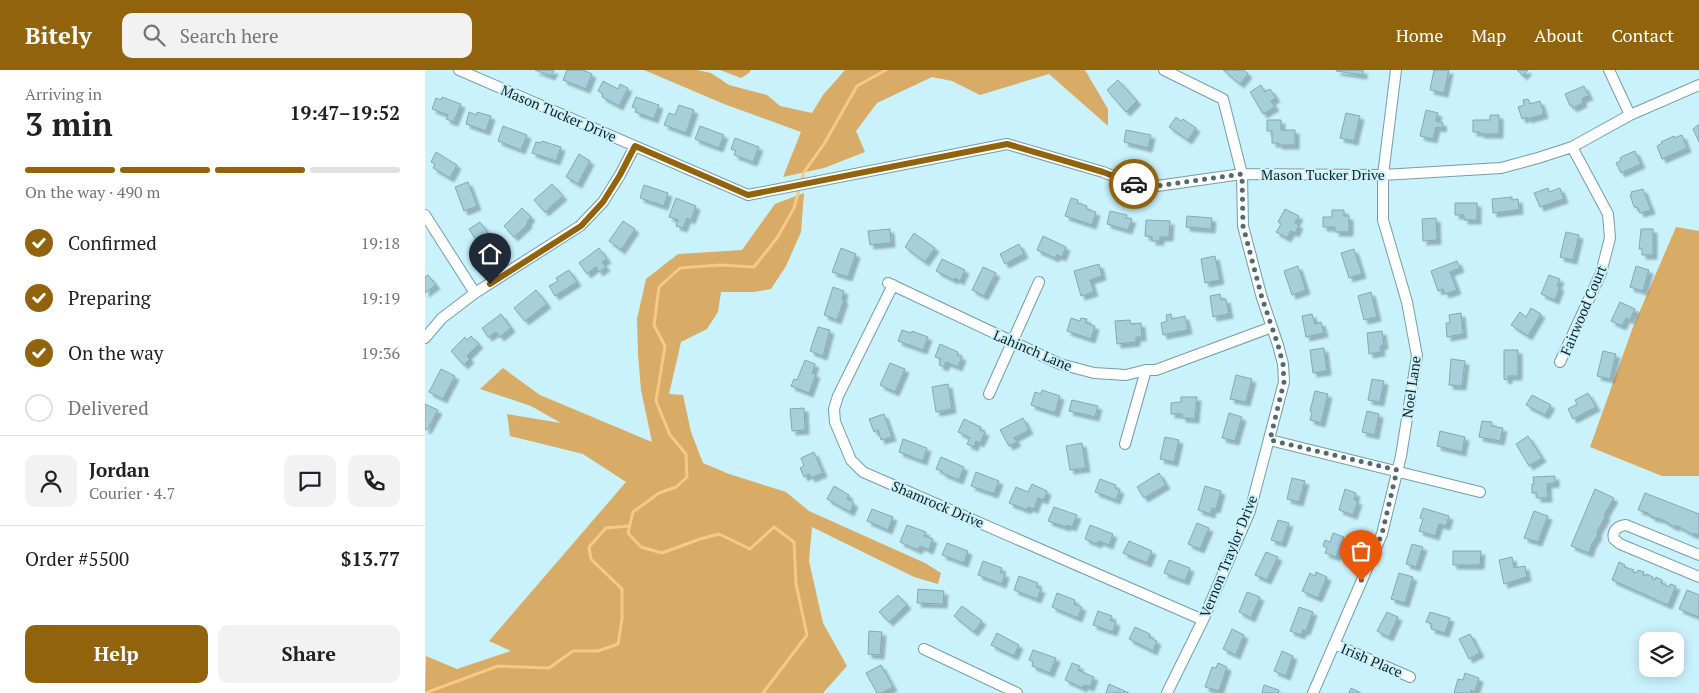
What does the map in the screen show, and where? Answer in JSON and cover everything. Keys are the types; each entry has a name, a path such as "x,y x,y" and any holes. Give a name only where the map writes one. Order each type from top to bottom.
{"street":[{"name":"Mason Tucker Drive","path":"459,70 748,195 1007,144 1103,172 1143,188 1242,174 1383,175 1501,168 1572,147 1630,115 1699,85"},
{"name":"Vernon Traylor Drive","path":"1164,70 1223,99 1242,174 1243,226 1262,298 1283,364 1284,382 1250,511 1203,620 1167,693"},
{"name":"Noel Lane","path":"1313,693 1382,534 1397,470 1417,356 1407,302 1383,220 1383,175 1396,70"},
{"path":"1609,70 1630,115"},
{"path":"425,338 442,318 475,293 581,226 603,202 635,146"},
{"name":"Fairwood Court","path":"1560,362 1601,273 1610,238 1607,214 1572,147"},
{"path":"425,215 475,293"},
{"path":"989,394 1011,341 1039,282"},
{"name":"Lahinch Lane","path":"890,284 1060,364 1094,373 1125,375 1145,370 1156,370 1272,327"},
{"name":"Shamrock Drive","path":"890,284 838,396 834,409 835,422 851,460 863,472 1203,620"},
{"path":"1125,444 1145,370"},
{"path":"1270,440 1480,492"},
{"path":"1699,555 1626,525 1617,528 1613,536 1619,544 1699,577"},
{"name":"Irish Place","path":"1334,644 1410,677"},
{"path":"924,649 1017,693"}],"shaded area":[{"path":"644,70 697,70 711,73 729,85 767,95 780,106 812,113 823,95 845,70 1085,70 1108,109 1108,126 1049,74 980,95 952,81 932,77 877,103 856,131 865,152 824,168 783,177 801,132 724,104"},
{"path":"720,70 751,70 741,78"},
{"path":"804,193 801,232 786,266 771,289 754,292 721,292 718,312 707,329 681,342 669,394 683,395 691,432 703,463 729,474 786,492 809,511 925,563 941,573 938,584 914,577 812,527 809,561 823,623 847,666 823,693 425,693 426,656 457,669 511,651 489,641 626,482 583,454 510,436 507,414 561,423 531,406 480,389 503,368 540,395 652,442 641,390 638,354 637,319 646,279 678,254 742,250 775,204"},
{"path":"1676,227 1699,231 1699,476 1662,476 1590,447 1633,327"}],"building":[{"path":"535,70 554,70 551,76"},
{"path":"567,70 583,70 592,74 586,89 563,80"},
{"path":"1223,70 1244,70 1248,74 1240,84"},
{"path":"1363,70 1363,75 1336,71"},
{"path":"1434,70 1449,70 1444,93 1430,90"},
{"path":"1517,70 1528,70 1523,76"},
{"path":"1118,80 1137,101 1126,112 1107,90"},
{"path":"603,81 618,89 620,84 628,88 619,106 602,97 603,94 598,91"},
{"path":"1261,85 1265,92 1270,89 1276,98 1271,101 1275,107 1263,114 1250,92"},
{"path":"1584,86 1589,96 1583,98 1583,103 1573,108 1572,105 1570,106 1565,94"},
{"path":"442,97 461,104 454,122 446,119 448,115 432,109 436,98 441,100"},
{"path":"636,97 659,105 654,119 635,112 637,109 632,107"},
{"path":"1528,99 1530,104 1540,101 1544,114 1522,119 1518,107 1524,105 1523,100"},
{"path":"679,105 694,110 686,133 664,125 669,113 675,115"},
{"path":"1426,110 1438,113 1436,121 1443,123 1442,128 1436,127 1433,139 1420,136"},
{"path":"469,112 477,115 477,112 491,116 486,131 466,124"},
{"path":"1346,113 1360,116 1354,141 1340,138"},
{"path":"1490,115 1499,115 1499,134 1473,132 1473,120 1490,120"},
{"path":"1176,117 1181,121 1183,119 1196,128 1188,140 1169,127"},
{"path":"1267,120 1281,120 1281,130 1295,130 1295,145 1272,143 1272,131 1267,131"},
{"path":"1699,124 1699,142 1693,129"},
{"path":"503,126 527,135 521,150 498,141"},
{"path":"700,126 724,135 719,148 695,139"},
{"path":"1126,130 1151,135 1148,148 1124,142"},
{"path":"1682,135 1687,148 1662,159 1657,146 1674,136 1674,138"},
{"path":"735,138 759,147 753,162 734,155 736,151 731,149"},
{"path":"542,141 561,147 556,161 532,153 536,142 541,143"},
{"path":"1635,151 1641,164 1621,173 1616,163 1623,156"},
{"path":"436,152 457,165 450,178 433,168 435,164 431,162"},
{"path":"579,154 590,161 578,184 566,177"},
{"path":"468,182 477,206 464,211 455,187"},
{"path":"552,184 563,196 545,212 534,200"},
{"path":"644,185 668,193 664,206 640,198"},
{"path":"1548,188 1549,192 1560,188 1564,199 1540,207 1534,193"},
{"path":"1643,189 1651,210 1640,213 1638,208 1634,207 1630,195 1632,195 1631,192"},
{"path":"1512,197 1512,200 1518,199 1519,210 1493,213 1492,199"},
{"path":"676,198 696,206 691,220 687,218 683,228 676,226 678,220 669,217"},
{"path":"1071,198 1078,200 1077,203 1087,206 1086,209 1096,212 1092,225 1065,216"},
{"path":"1455,203 1477,203 1477,220 1464,220 1464,215 1455,215"},
{"path":"522,208 531,217 527,222 528,224 514,237 504,226"},
{"path":"1285,209 1299,216 1295,223 1299,225 1295,233 1291,231 1287,238 1276,232 1281,224 1278,222"},
{"path":"1332,210 1344,210 1344,216 1349,216 1349,232 1335,232 1335,227 1323,227 1323,217 1332,217"},
{"path":"1110,211 1127,215 1126,218 1132,219 1128,230 1107,224"},
{"path":"1187,216 1212,218 1211,229 1186,227"},
{"path":"1436,218 1437,240 1423,241 1422,219"},
{"path":"1146,220 1170,221 1169,237 1160,237 1160,241 1152,241 1152,237 1145,236"},
{"path":"623,221 635,229 621,250 609,241"},
{"path":"480,222 495,243 483,251 469,229"},
{"path":"890,229 891,243 870,245 868,231"},
{"path":"1641,229 1653,229 1653,255 1642,255 1642,249 1639,249"},
{"path":"1566,232 1579,235 1573,260 1560,257"},
{"path":"914,233 935,248 925,262 905,247"},
{"path":"1043,236 1066,247 1062,257 1057,255 1055,258 1037,250"},
{"path":"1019,244 1024,254 1005,264 1000,254"},
{"path":"599,248 607,259 602,262 606,267 599,272 596,267 587,274 579,263"},
{"path":"841,248 856,254 848,277 832,272"},
{"path":"1354,249 1362,274 1349,278 1341,253"},
{"path":"1215,256 1220,280 1205,283 1201,259"},
{"path":"942,259 965,270 960,281 936,271"},
{"path":"1457,261 1460,268 1450,272 1457,290 1445,294 1443,289 1438,291 1431,271"},
{"path":"1099,264 1102,276 1090,280 1094,292 1081,296 1074,271"},
{"path":"1298,266 1306,290 1292,295 1284,271"},
{"path":"1636,266 1649,270 1643,291 1630,287"},
{"path":"983,267 996,273 984,296 972,290"},
{"path":"569,270 577,282 555,296 549,286 558,281 556,278"},
{"path":"428,275 436,285 425,293 425,277"},
{"path":"1549,275 1560,279 1557,286 1560,287 1555,300 1541,294"},
{"path":"833,287 844,291 842,299 844,300 837,320 824,315"},
{"path":"536,290 547,304 525,321 514,308"},
{"path":"1371,292 1377,317 1364,320 1358,296"},
{"path":"1220,294 1221,300 1226,299 1229,314 1213,317 1210,296"},
{"path":"1620,302 1635,309 1630,320 1626,318 1622,326 1611,321"},
{"path":"1531,308 1541,314 1528,336 1511,325 1520,312 1526,317"},
{"path":"1461,313 1463,334 1447,337 1446,323 1450,323 1449,315"},
{"path":"501,314 511,328 500,337 496,332 488,337 482,328"},
{"path":"1171,314 1172,319 1185,316 1188,330 1163,335 1161,323 1167,321 1166,315"},
{"path":"1312,314 1315,324 1321,322 1324,333 1306,337 1302,316"},
{"path":"1071,318 1080,321 1081,318 1087,319 1086,323 1095,326 1091,339 1067,331"},
{"path":"1130,320 1131,324 1141,323 1142,337 1136,337 1136,342 1117,344 1115,321"},
{"path":"818,327 830,330 823,356 810,351"},
{"path":"902,330 911,333 912,331 928,337 923,350 898,341"},
{"path":"1382,331 1384,345 1380,346 1381,352 1369,354 1367,333"},
{"path":"471,336 479,344 467,356 470,359 464,365 451,351 465,337 467,340"},
{"path":"940,344 958,352 957,355 962,357 958,367 946,362 944,367 939,365 941,359 935,357"},
{"path":"1324,348 1327,371 1313,373 1310,350"},
{"path":"1504,350 1518,350 1518,376 1508,376 1508,380 1504,379"},
{"path":"1603,351 1616,354 1610,379 1597,376"},
{"path":"1451,359 1465,361 1462,386 1449,385"},
{"path":"805,360 815,364 812,373 816,374 809,393 791,386 794,379 797,380"},
{"path":"890,363 905,369 895,392 880,385"},
{"path":"441,369 455,376 443,399 429,392"},
{"path":"1236,375 1252,379 1246,402 1230,399"},
{"path":"1372,379 1384,381 1380,402 1368,400"},
{"path":"948,384 952,409 936,412 932,387"},
{"path":"1042,390 1060,396 1055,413 1031,405 1035,392 1041,394"},
{"path":"1315,391 1328,394 1321,423 1310,420 1312,412 1310,411"},
{"path":"1588,393 1596,407 1573,419 1568,409 1577,404 1575,400"},
{"path":"1532,395 1551,405 1545,415 1526,405"},
{"path":"1181,397 1197,397 1195,419 1182,418 1182,414 1171,414 1171,403 1181,402"},
{"path":"1072,400 1098,406 1095,417 1069,411"},
{"path":"425,404 438,410 427,430 425,429"},
{"path":"804,408 805,430 792,431 790,409"},
{"path":"1367,411 1379,414 1375,435 1362,432"},
{"path":"1229,413 1242,417 1235,441 1222,438"},
{"path":"884,414 892,437 881,440 878,430 874,432 869,419"},
{"path":"1023,418 1029,430 1014,438 1017,442 1009,446 1000,430"},
{"path":"964,419 981,427 980,430 985,432 980,443 976,441 974,447 967,444 970,438 958,432"},
{"path":"1482,421 1492,422 1491,426 1503,428 1500,441 1479,437"},
{"path":"1440,431 1465,437 1462,452 1437,446"},
{"path":"1528,436 1542,458 1529,466 1516,444"},
{"path":"1165,437 1179,440 1174,462 1160,459"},
{"path":"903,439 927,448 923,461 899,452"},
{"path":"1082,443 1086,468 1070,470 1066,446"},
{"path":"814,452 823,473 811,478 809,474 804,477 800,468 804,466 801,458"},
{"path":"941,457 964,467 959,480 936,469"},
{"path":"976,472 999,481 994,494 971,486"},
{"path":"1159,473 1166,485 1144,498 1137,487"},
{"path":"1555,476 1555,483 1547,484 1548,498 1537,498 1537,493 1532,493 1533,477"},
{"path":"1292,478 1305,481 1299,502 1287,499"},
{"path":"1100,479 1116,485 1115,488 1120,490 1116,500 1095,492"},
{"path":"1032,484 1047,491 1044,500 1038,498 1034,509 1028,507 1027,510 1009,503 1016,487 1028,492"},
{"path":"834,486 849,495 847,499 854,503 850,512 827,499"},
{"path":"1205,486 1221,491 1216,509 1212,508 1211,514 1198,510"},
{"path":"1345,489 1356,493 1354,500 1358,501 1353,515 1339,510"},
{"path":"1595,489 1614,498 1604,516 1606,516 1589,553 1571,546"},
{"path":"1645,493 1699,514 1699,536 1638,510"},
{"path":"1054,507 1077,515 1072,527 1048,521"},
{"path":"1423,508 1449,516 1446,526 1439,524 1435,536 1419,531 1423,519 1420,518"},
{"path":"872,509 893,517 888,530 867,521"},
{"path":"1534,511 1548,516 1538,542 1524,538"},
{"path":"1278,520 1289,523 1282,543 1271,540"},
{"path":"1197,523 1209,528 1200,549 1188,544"},
{"path":"907,525 926,532 924,536 933,539 929,550 920,546 918,550 900,542"},
{"path":"1090,525 1113,534 1109,545 1099,541 1097,544 1085,539"},
{"path":"1333,533 1344,537 1336,557 1325,553 1327,548 1323,546 1325,540 1330,542"},
{"path":"1129,541 1152,551 1147,563 1123,553"},
{"path":"947,543 968,551 964,563 942,555"},
{"path":"1412,544 1423,547 1416,567 1406,564"},
{"path":"1453,551 1481,551 1480,565 1453,565"},
{"path":"1266,552 1278,557 1267,580 1255,575"},
{"path":"1512,557 1514,568 1525,566 1527,577 1504,584 1499,560"},
{"path":"1169,560 1190,568 1185,581 1164,573"},
{"path":"983,561 1002,568 1000,572 1005,574 1002,584 978,575"},
{"path":"1619,562 1625,565 1624,567 1634,570 1633,572 1636,573 1638,570 1644,572 1643,575 1646,576 1647,574 1653,577 1652,579 1655,580 1656,577 1662,580 1661,583 1669,587 1670,584 1676,586 1668,605 1612,580"},
{"path":"1316,572 1327,577 1318,598 1302,591 1310,573 1315,576"},
{"path":"1399,573 1413,577 1405,603 1391,599"},
{"path":"1019,576 1038,583 1036,587 1041,589 1037,599 1014,590"},
{"path":"918,589 944,591 943,604 917,603"},
{"path":"1687,590 1699,595 1699,617 1679,609"},
{"path":"1247,592 1260,597 1251,618 1239,612"},
{"path":"1057,593 1075,600 1074,604 1082,607 1078,618 1052,607"},
{"path":"898,595 907,605 889,622 879,612"},
{"path":"962,606 982,621 974,632 954,616"},
{"path":"1299,607 1313,612 1306,631 1303,630 1301,635 1290,631"},
{"path":"1098,611 1112,616 1110,620 1116,622 1113,632 1093,625"},
{"path":"1387,612 1398,617 1389,637 1377,631"},
{"path":"1430,612 1450,618 1445,633 1431,629 1432,624 1426,622"},
{"path":"1135,627 1150,634 1149,637 1157,641 1153,651 1129,639"},
{"path":"1232,629 1244,635 1236,655 1223,649"},
{"path":"869,631 882,632 880,655 868,654"},
{"path":"997,633 1019,645 1014,656 991,645"},
{"path":"1470,634 1480,653 1469,659 1459,639"},
{"path":"1033,650 1056,658 1050,673 1032,666 1033,662 1029,660"},
{"path":"1282,651 1293,656 1286,676 1274,671"},
{"path":"1072,663 1080,666 1078,670 1094,677 1090,687 1084,685 1083,688 1065,680"},
{"path":"1218,663 1227,667 1219,691 1205,687 1212,667 1216,668"},
{"path":"881,665 893,687 877,693 866,673"},
{"path":"1465,673 1479,678 1475,692 1471,690 1470,693 1454,693 1458,679 1463,680"},
{"path":"1109,684 1129,693 1106,693"},
{"path":"1264,685 1279,690 1278,693 1262,693"},
{"path":"1351,688 1361,693 1349,693"}],"waterway":[{"path":"763,693 807,635 796,584 794,542 774,527 750,549 719,534 662,553 641,547 628,533 633,512 659,493 676,487 687,477 686,454 670,435 656,401 665,346 654,325 659,287 680,268 720,265 754,267 777,238 794,208 804,172 824,144 857,86 886,70"},
{"path":"425,693 498,666 549,668 573,651 598,651 618,644 622,619 622,589 591,559 589,547 606,528 629,526"}],"way so far":[{"path":"1134,184 1143,188 1242,174 1243,226 1262,298 1283,364 1284,382 1270,440 1397,470 1382,534 1361,581"}],"route":[{"path":"490,284 581,226 603,202 635,146 748,195 1007,144 1103,172 1134,184"}]}
